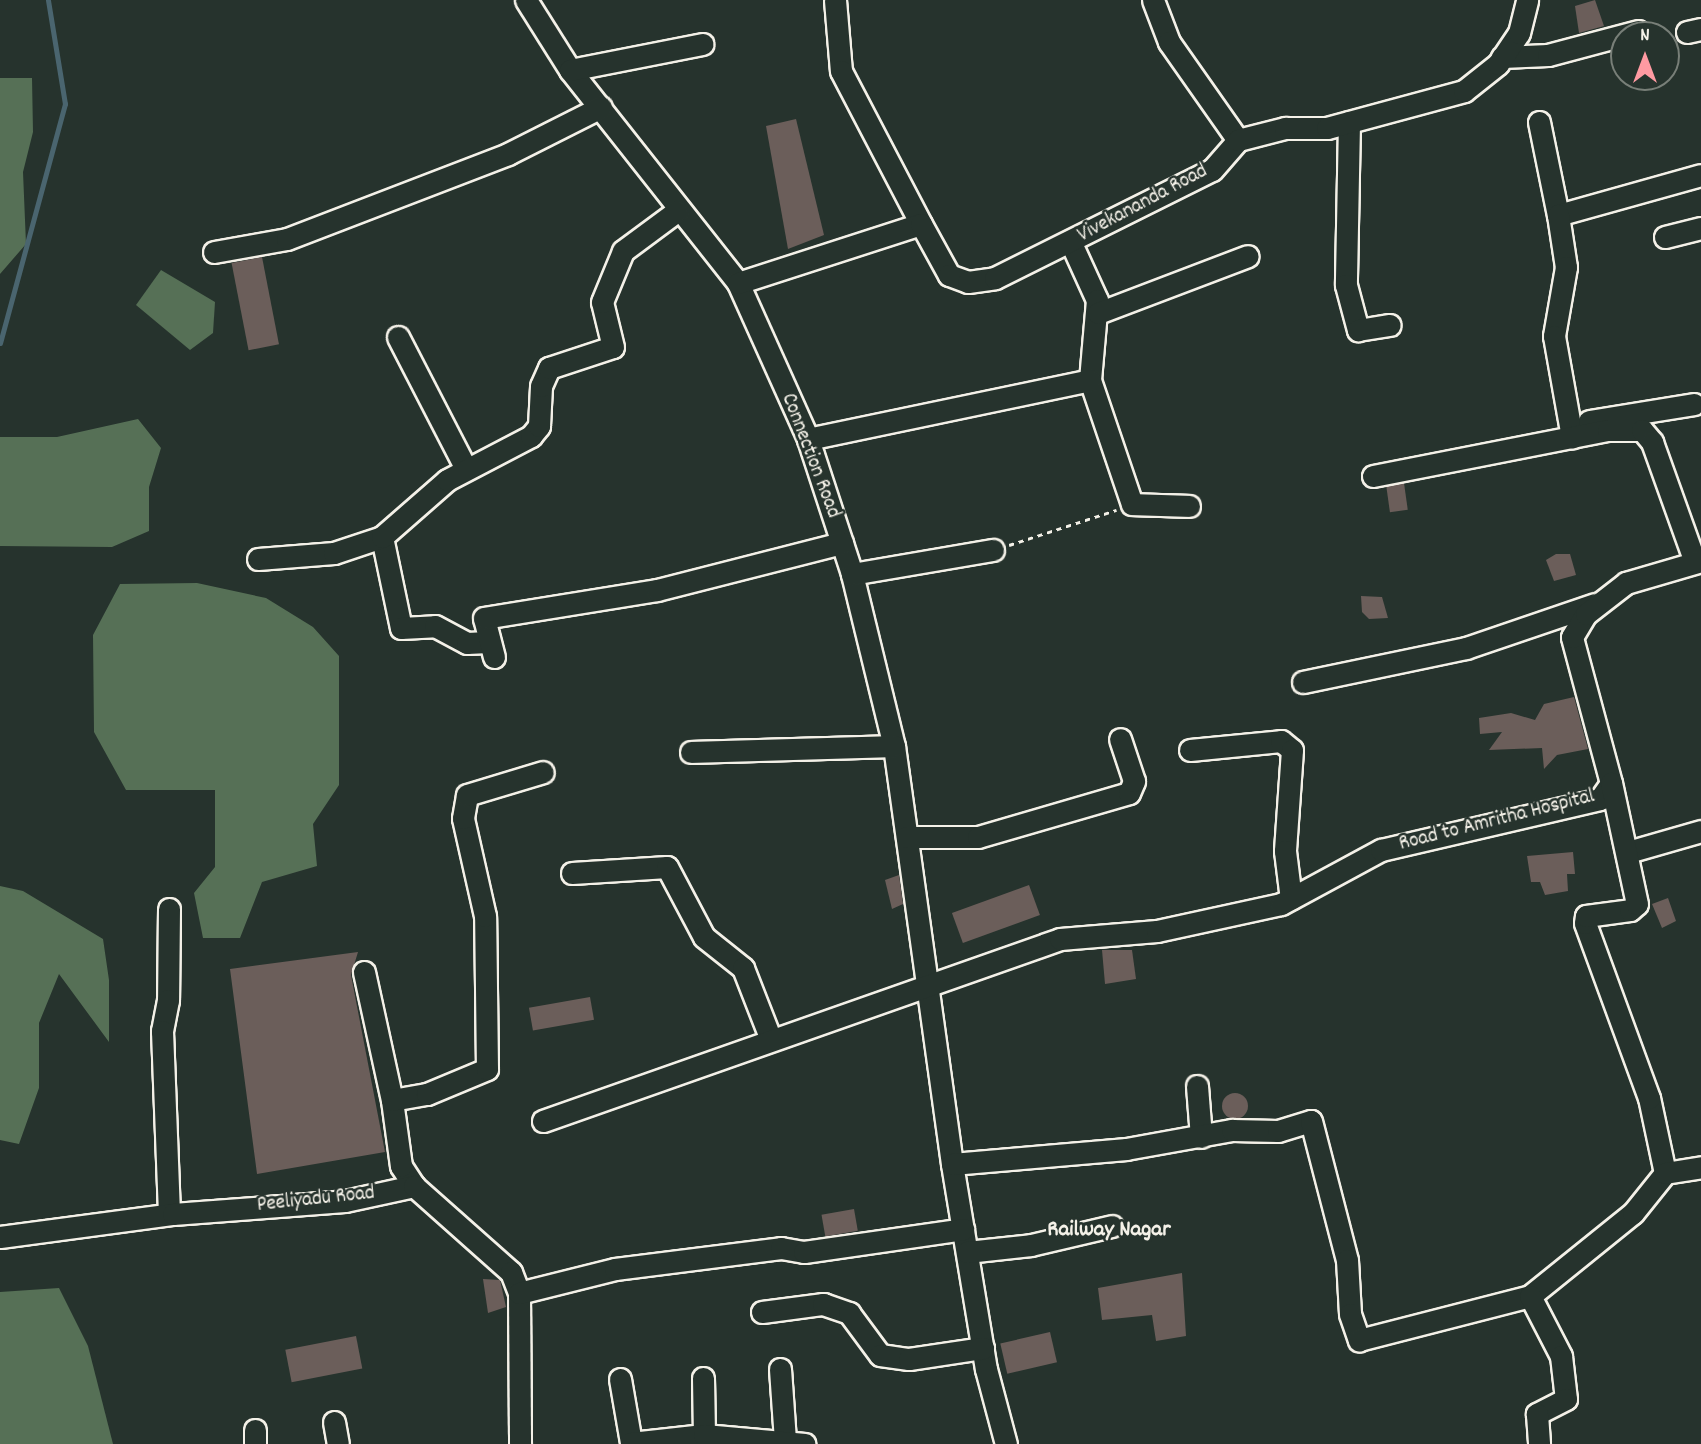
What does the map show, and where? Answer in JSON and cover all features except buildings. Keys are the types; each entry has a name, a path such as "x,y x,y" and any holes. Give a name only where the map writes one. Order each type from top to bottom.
{"street":[{"name":"Connection Road","path":"526,0 570,70 601,107 677,211 738,283 808,439 852,574 894,746 952,1164 983,1348 1006,1444"},
{"name":"Vivekananda Road","path":"835,0 841,71 949,275 968,282 995,278 1071,243 1212,170 1238,140"},
{"path":"1153,0 1169,42 1238,140 1284,128 1349,122 1464,91 1502,57 1519,33 1527,0"},
{"path":"1502,57 1548,55 1610,38"},
{"path":"570,70 702,44"},
{"path":"214,252 287,239 508,154 601,107"},
{"path":"1349,122 1346,285 1358,330 1390,325"},
{"path":"1539,122 1566,267 1555,336 1571,430"},
{"path":"1558,215 1701,175"},
{"path":"258,559 334,553 382,537 466,470 531,436 539,426 541,386 549,368 614,348 602,302 614,270 634,240 677,211"},
{"path":"738,283 921,224"},
{"path":"1665,237 1701,228"},
{"path":"1071,243 1098,313 1090,380 1132,504 1189,506"},
{"path":"1098,313 1248,256"},
{"path":"398,337 466,470"},
{"path":"808,439 1090,380"},
{"path":"1373,476 1693,404"},
{"path":"1571,430 1642,430 1652,442 1698,562"},
{"path":"382,537 401,628 435,626 467,643 491,650 484,618 657,590 842,543"},
{"path":"852,574 993,550"},
{"name":"Road to Amritha Hospital","path":"543,1121 926,983 1060,939 1157,931 1291,899 1381,850 1600,799 1611,783 1572,637 1597,604 1626,583 1698,562"},
{"path":"1303,682 1466,648 1597,604"},
{"path":"907,837 978,837 1129,793 1134,781 1119,739"},
{"path":"1190,750 1280,741 1292,750 1285,851 1291,899"},
{"path":"691,752 894,746"},
{"path":"392,1100 427,1094 487,1069 485,916 463,818 467,795 543,772"},
{"path":"1611,783 1628,852 1637,904 1630,910 1586,916 1585,923 1649,1098 1665,1173"},
{"path":"1628,852 1701,831"},
{"path":"572,873 667,867 704,937 743,968 771,1040"},
{"path":"169,909 168,1000 162,1031 169,1214"},
{"path":"365,972 392,1100 401,1166 414,1186 510,1272 519,1293 520,1444"},
{"path":"1197,1086 1200,1137"},
{"path":"952,1164 1077,1155 1232,1130 1278,1131 1311,1121 1347,1260 1350,1314 1359,1340 1530,1296 1633,1213 1665,1173 1701,1167"},
{"name":"Peeliyadu Road","path":"0,1237 169,1214 345,1201 414,1186"},
{"path":"967,1252 1031,1245 1112,1226"},
{"path":"519,1293 628,1267 781,1248 804,1252 963,1229"},
{"path":"1530,1296 1561,1356 1566,1399 1537,1414 1539,1444"},
{"path":"762,1312 823,1304 849,1313 880,1355 909,1359 983,1348"},
{"path":"620,1380 631,1443 704,1435 795,1442 780,1369"},
{"path":"703,1378 704,1435"},
{"path":"334,1422 338,1444"}],"path":[{"path":"993,550 1132,504"}],"green space":[{"path":"0,78 32,78 33,132 23,172 26,244 0,274"},
{"path":"161,270 215,302 213,333 190,350 136,305"},
{"path":"138,419 161,448 149,487 149,531 112,547 0,546 0,437 57,437"},
{"path":"197,583 266,598 313,627 339,656 339,785 313,824 317,866 262,882 240,938 203,938 194,893 215,867 215,790 126,790 94,732 93,635 120,584"},
{"path":"0,886 23,891 103,939 109,980 109,1042 59,974 39,1023 39,1088 19,1144 0,1140"},
{"path":"59,1288 88,1346 113,1444 0,1444 0,1292"}],"waterway":[{"path":"0,343 65,104 48,0"}],"district":[{"name":"Railway Nagar","path":"1109,1231"}]}
